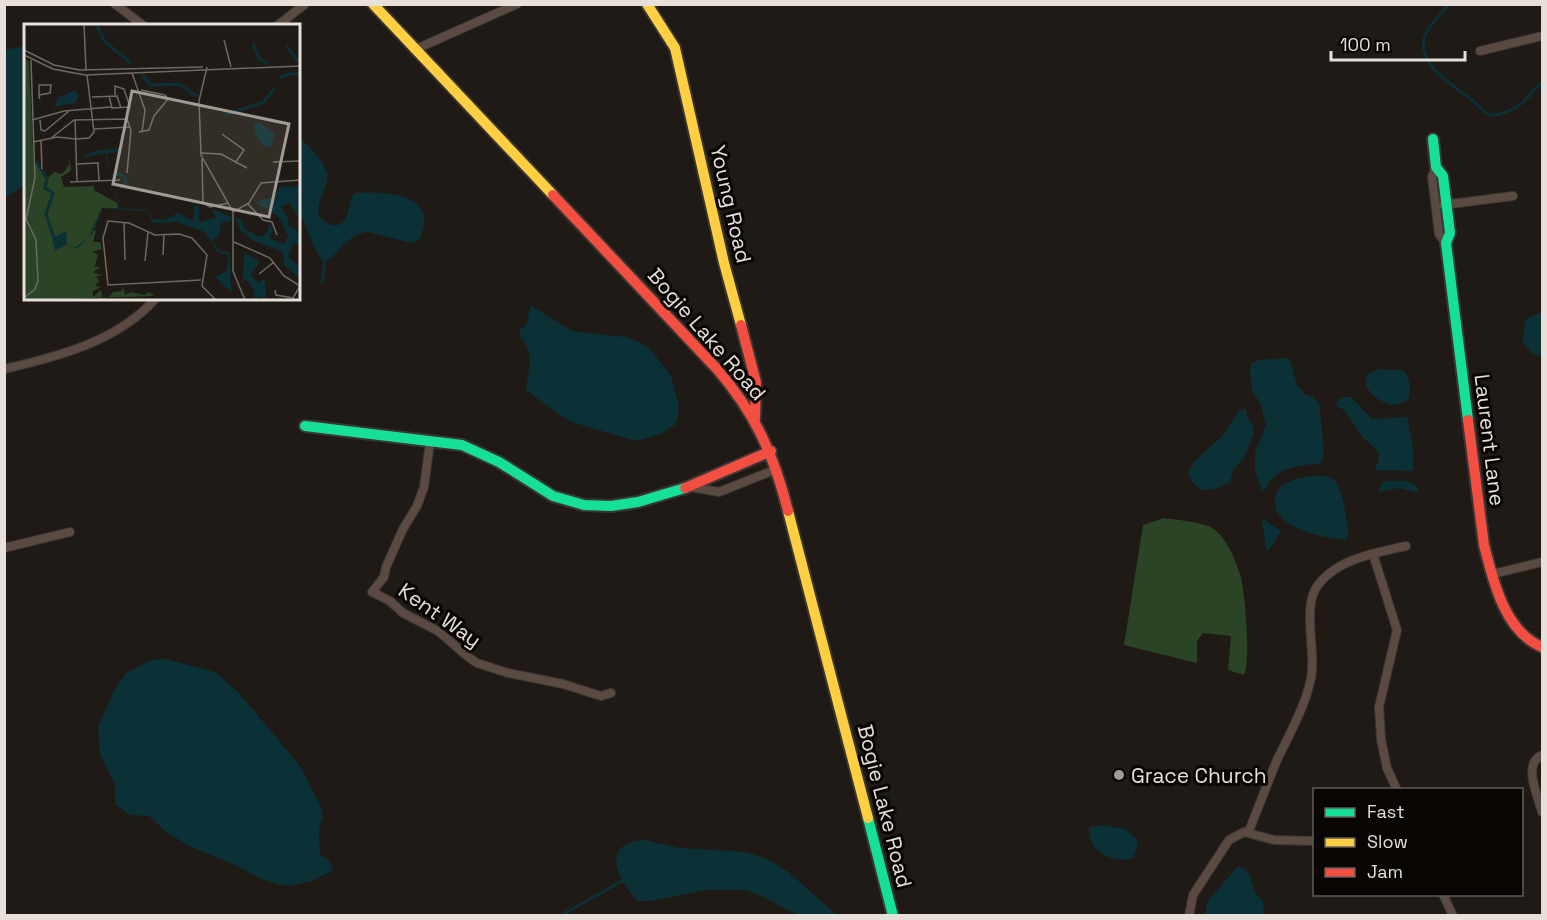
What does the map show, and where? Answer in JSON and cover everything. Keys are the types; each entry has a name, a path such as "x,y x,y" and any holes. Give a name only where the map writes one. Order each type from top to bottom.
{"street":[{"path":"115,4 141,24"},
{"path":"280,24 305,4"},
{"name":"Bogie Lake Road","path":"373,4 717,369 737,392 755,419 777,469 893,915"},
{"path":"414,50 517,4"},
{"name":"Young Road","path":"647,4 675,48 724,263 756,382 755,419"},
{"path":"1480,51 1542,36"},
{"name":"Laurent Lane","path":"1433,139 1436,167 1443,176 1441,205 1450,232 1446,243 1485,552 1513,623 1521,635 1542,647"},
{"path":"1441,205 1513,196"},
{"path":"4,369 92,342 124,326 143,313 154,300"},
{"path":"305,426 462,445 479,451 556,497 585,506 623,505 664,495 771,451"},
{"name":"Kent Way","path":"430,442 424,488 417,506 403,529 386,567 384,577 372,592 390,601 403,613 438,631 477,663 500,671 563,684 601,696 611,693"},
{"path":"688,486 719,492 777,469"},
{"path":"4,548 70,532"},
{"path":"1248,833 1277,759 1293,729 1308,686 1312,671 1310,617 1316,589 1334,570 1355,559 1406,546"},
{"path":"1373,554 1397,630 1379,707 1381,739 1388,768 1397,788"},
{"path":"1493,574 1542,562"},
{"path":"1540,757 1532,765 1532,772 1542,813"},
{"path":"1189,915 1192,895 1229,840 1244,832 1274,840 1313,841"},
{"path":"1444,896 1453,915"}],"green space":[{"path":"1164,518 1214,529 1232,553 1242,582 1245,602 1247,657 1244,675 1228,670 1231,636 1203,633 1197,641 1197,663 1124,645 1143,525"}],"water":[{"path":"24,46 24,186 5,198 5,50"},
{"path":"300,137 319,158 327,174 318,207 322,219 329,224 338,225 345,220 355,193 381,193 407,198 417,204 423,213 424,224 419,240 411,243 368,232 353,237 329,260 323,262 314,247 300,212"},
{"path":"532,306 572,331 625,337 650,349 671,376 679,406 675,425 658,435 632,440 572,422 526,390 529,355 528,349 519,336 520,330 527,323"},
{"path":"1542,312 1542,356 1532,354 1522,341 1526,319"},
{"path":"1286,358 1291,362 1297,385 1305,394 1313,397 1319,403 1324,449 1322,463 1297,466 1282,471 1262,491 1255,470 1255,452 1266,425 1260,403 1252,391 1251,363 1259,360"},
{"path":"1379,369 1403,370 1410,384 1408,400 1394,405 1389,404 1369,391 1365,381 1367,376"},
{"path":"1351,397 1372,419 1407,417 1413,447 1413,471 1375,470 1379,458 1378,451 1363,438 1344,410 1336,406 1338,400"},
{"path":"1246,408 1247,418 1253,425 1254,434 1244,458 1233,470 1230,482 1211,490 1200,489 1188,473 1191,467 1223,435 1239,410"},
{"path":"1319,475 1333,479 1340,490 1349,535 1345,540 1318,536 1300,529 1284,520 1276,510 1276,493 1280,488 1291,481"},
{"path":"1388,481 1411,483 1418,488 1418,493 1399,488 1378,492 1382,483"},
{"path":"1265,519 1281,532 1269,550 1266,550 1262,520"},
{"path":"166,659 215,672 238,692 300,766 321,807 323,815 319,829 320,854 333,867 330,872 311,881 290,886 277,884 189,846 165,831 149,816 130,815 115,804 115,785 100,754 98,727 114,690 126,673 151,660"},
{"path":"1102,825 1125,829 1137,839 1137,849 1132,859 1109,857 1097,849 1092,843 1089,828"},
{"path":"646,840 679,848 746,852 767,859 787,871 837,915 798,915 745,890 706,890 651,901 638,901 622,881 617,856 620,849 627,844"},
{"path":"1238,866 1249,874 1256,894 1263,901 1264,915 1205,915 1207,902"}],"waterway":[{"path":"1449,4 1428,29 1423,44 1430,63 1446,80 1490,115 1503,113 1516,107 1542,84"},
{"path":"322,282 325,262"},
{"path":"560,916 622,881"}],"traffic: fast":[{"path":"1433,139 1436,167 1443,176 1450,233 1446,243 1468,420"},
{"path":"305,426 462,445 499,462 553,496 584,505 611,506 638,502 685,488"},
{"path":"868,818 893,916"}],"traffic: slow":[{"path":"373,4 553,195"},
{"path":"647,4 675,48 724,263 741,325"},
{"path":"788,511 868,818"}],"traffic: jam":[{"path":"553,195 730,385 762,436 788,511"},
{"path":"741,325 756,382 755,419"},
{"path":"1468,420 1484,545 1492,574 1502,604 1510,618 1529,640 1542,647"},
{"path":"685,488 771,451"}],"place":[{"name":"Grace Church","path":"1119,775"}]}
